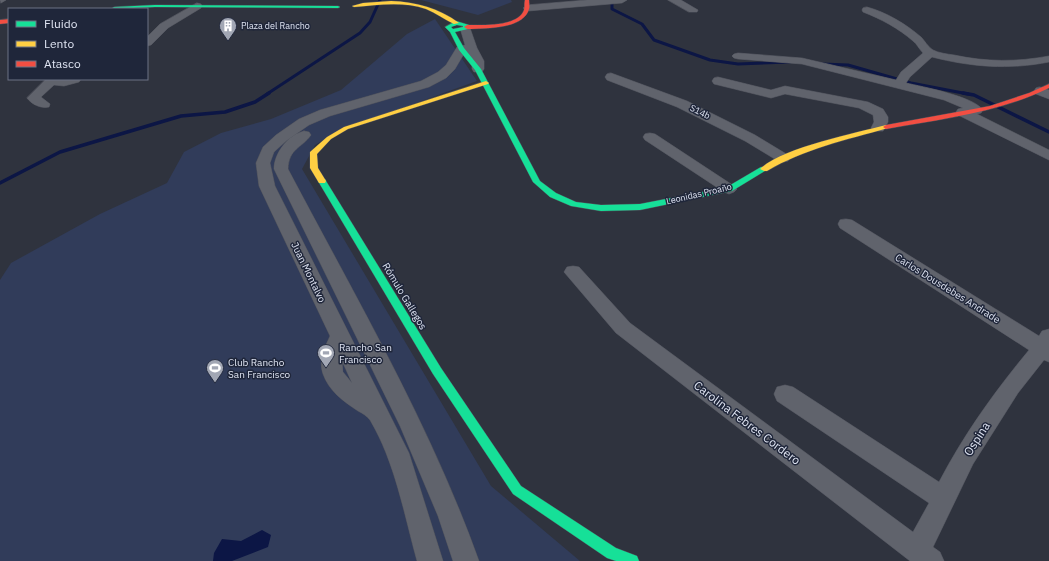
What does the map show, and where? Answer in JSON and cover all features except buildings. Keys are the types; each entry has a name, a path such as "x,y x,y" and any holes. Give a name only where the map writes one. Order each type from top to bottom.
{"street":[{"path":"121,8 154,3 171,3 184,6 282,8 338,7 357,11 381,3 396,1 420,5 432,10 456,25 496,26 511,23 524,16 528,4 622,0"},
{"path":"673,0 692,10"},
{"path":"148,41 157,23 176,14 184,6"},
{"path":"157,23 197,6"},
{"path":"282,8 329,14 338,7"},
{"path":"867,10 883,16 904,28 921,42 930,53 959,60 999,65 1028,64 1049,59"},
{"name":"Leonidas Proaño","path":"456,25 466,48 476,64 537,182 553,195 574,204 601,208 640,207 729,189 783,158 808,148 878,128 994,107 1046,91"},
{"name":"Juan Montalvo","path":"388,433 378,412 346,392 337,382 332,371 330,357 333,347 340,336 267,186 263,163 268,150 281,138 308,125 325,113 425,84 442,75 452,67 466,48"},
{"path":"900,85 905,75 930,53"},
{"path":"738,56 802,61 947,96 962,102 970,111 1049,156"},
{"name":"Juan Montalvo","path":"466,561 450,515 410,423 281,169 280,160 308,125 329,121 416,96 453,79 476,64"},
{"name":"S14b","path":"611,77 682,104 750,138 783,158"},
{"path":"44,104 33,98 52,80 64,82 71,80"},
{"path":"718,81 771,94 785,90 863,105 878,112 881,117 881,122 878,128"},
{"name":"Rómulo Gallegos","path":"486,83 346,128 329,138 313,154 314,168 437,371 517,490 612,553 632,561"},
{"path":"650,137 729,189"},
{"name":"Carlos Dousdebes Andrade","path":"846,224 1026,338 1046,346"},
{"name":"Carolina Febres Cordero","path":"574,272 624,328 702,389 924,555"},
{"name":"Ospina","path":"924,555 944,498 965,456 1011,387 1046,346"},
{"path":"785,394 944,498"},
{"path":"410,423 388,433 401,461 430,561"}],"shaded area":[{"path":"421,0 511,0 512,2 478,15"},
{"name":"Club Rancho San Francisco","path":"435,19 477,81 338,131 315,145 302,169 491,486 580,561 0,561 0,280 11,263 100,214 167,183 184,152 221,133 271,119 341,90 407,34"},
{"path":"262,530 271,535 268,547 232,561 213,561 214,553 222,539 241,541"}],"waterway":[{"path":"267,94 360,33 370,22 380,0"},
{"path":"612,0 612,9 642,24 654,40 710,60 738,64 790,62"},
{"path":"822,64 848,65 911,83 968,94"},
{"path":"0,183 60,152 181,116 225,112 255,102 269,93"},
{"path":"963,93 974,95 1049,132"}],"traffic: fast":[{"path":"128,8 155,6 338,7"},
{"path":"452,31 466,28 466,25 456,23 448,27 452,31 461,49 478,69 537,182 553,195 574,204 601,208 640,207 729,189 764,169"},
{"path":"322,181 437,371 517,490 612,553 632,561"}],"traffic: slow":[{"path":"354,6 382,3 419,5 435,11 456,23"},
{"path":"322,181 314,168 313,154 329,138 346,128 486,83"},
{"path":"764,169 783,158 808,148 886,127"}],"traffic: jam":[{"path":"467,27 496,26 515,21 522,17 526,10 527,0"},
{"path":"0,22 8,21"},
{"path":"886,127 991,108 1031,95 1049,86"}],"place":[{"name":"Plaza del Rancho","path":"228,41"},
{"name":"Rancho San Francisco","path":"326,368"},
{"name":"Club Rancho San Francisco","path":"215,383"}]}
